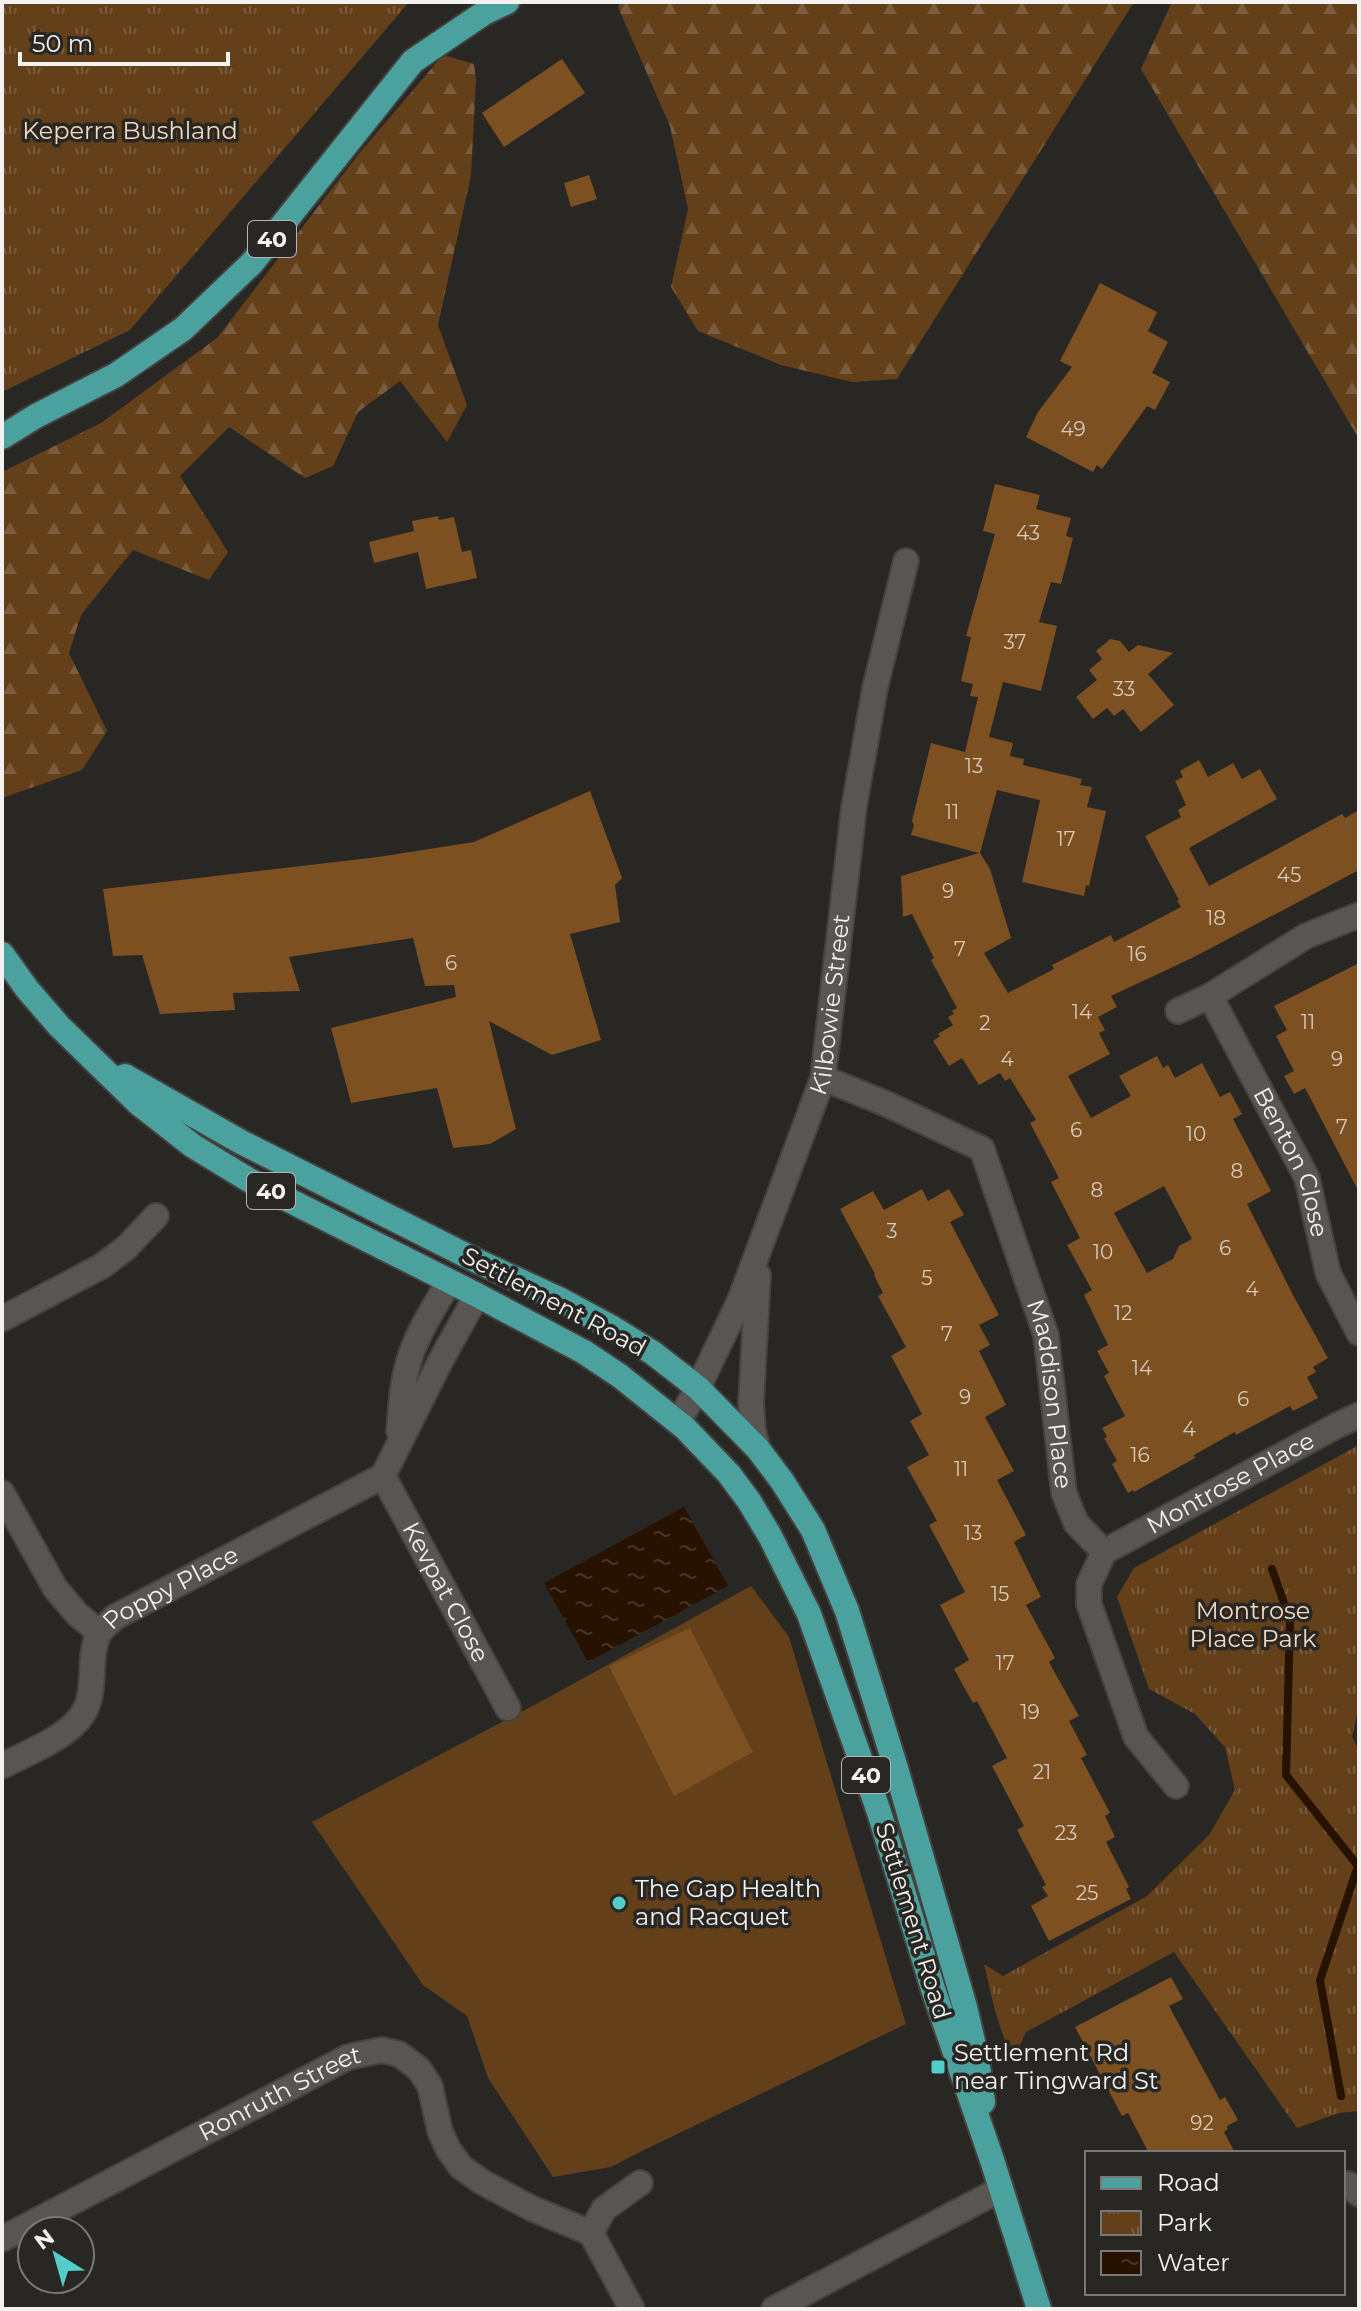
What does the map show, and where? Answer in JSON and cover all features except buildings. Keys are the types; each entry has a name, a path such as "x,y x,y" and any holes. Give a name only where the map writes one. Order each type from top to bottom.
{"main road":[{"name":"40","path":"2,437 116,375 183,329 252,263 413,61 484,13 507,2"},
{"name":"Settlement Road","path":"2,954 44,1009 138,1103 201,1151 285,1199 564,1341 620,1376 678,1422 708,1451 749,1501 805,1604 879,1812 933,1989 1039,2309"},
{"name":"Settlement Road","path":"88,1053 241,1142 581,1310 638,1343 698,1388 758,1449 813,1530 847,1611 965,2007 977,2059 992,2160"},
{"path":"449,1281 477,1261"},
{"path":"477,1261 477,1295"},
{"path":"564,1341 581,1310"}],"street":[{"name":"Kilbowie Street","path":"678,1422 698,1388 740,1300 823,1078 854,807 875,688 906,561"},
{"path":"1178,1011 1210,996 1306,936 1359,915"},
{"name":"Benton Close","path":"1210,996 1307,1178 1328,1273 1359,1333"},
{"name":"Maddison Place","path":"823,1078 982,1149 1046,1335 1064,1493 1076,1523 1104,1552"},
{"path":"2,1319 102,1266 126,1248 156,1216"},
{"path":"758,1449 753,1430 751,1394 760,1249"},
{"path":"394,1452 409,1359 449,1281"},
{"path":"383,1476 477,1295"},
{"name":"Montrose Place","path":"1104,1552 1359,1415"},
{"name":"Poppy Place","path":"2,1766 67,1731 84,1714 93,1680 93,1652 99,1632 115,1617 383,1476"},
{"name":"Kevpat Close","path":"383,1476 508,1708"},
{"path":"2,1493 55,1588 77,1614 99,1632"},
{"path":"1104,1552 1089,1584 1089,1604 1136,1737 1176,1786"},
{"name":"Ronruth Street","path":"2,2239 348,2057 382,2050 399,2054 419,2069 430,2086 440,2131 461,2167 533,2209 591,2233"},
{"path":"632,2309 591,2233 604,2209 640,2183"},
{"path":"774,2309 1001,2189"}],"green space":[{"name":"Keperra Bushland","path":"2,2 409,2 130,330 2,392"},
{"path":"621,2 1134,2 897,379 852,382 781,365 698,331 671,287 688,209 670,126 618,7"},
{"path":"1172,2 1359,2 1359,439 1141,69"},
{"path":"443,55 474,64 476,80 471,175 438,325 467,405 447,442 400,381 358,412 333,466 305,478 229,427 180,476 228,552 209,580 133,550 81,615 69,653 107,731 82,770 2,798 2,472 101,423 217,338 361,151"},
{"name":"Montrose Place Park","path":"1359,1445 1359,1704 1352,1737 1359,1750 1359,2111 1339,2113 1297,2128 1174,1952 1026,2032 1012,2062 984,1964 1003,1976 1147,1896 1209,1835 1235,1790 1225,1747 1195,1714 1149,1689 1117,1597 1134,1568"},
{"name":"The Gap Health and Racquet","path":"751,1586 789,1637 906,2024 611,2167 553,2177 488,2078 467,2016 423,1985 312,1822"}],"water":[{"path":"684,1507 728,1586 588,1662 544,1583"}],"waterway":[{"path":"1272,1569 1290,1620 1286,1775 1358,1866 1320,1980 1341,2096"}],"place":[{"name":"The Gap Health and Racquet","path":"619,1903"},
{"name":"Settlement Rd near Tingward St","path":"938,2067"}]}
